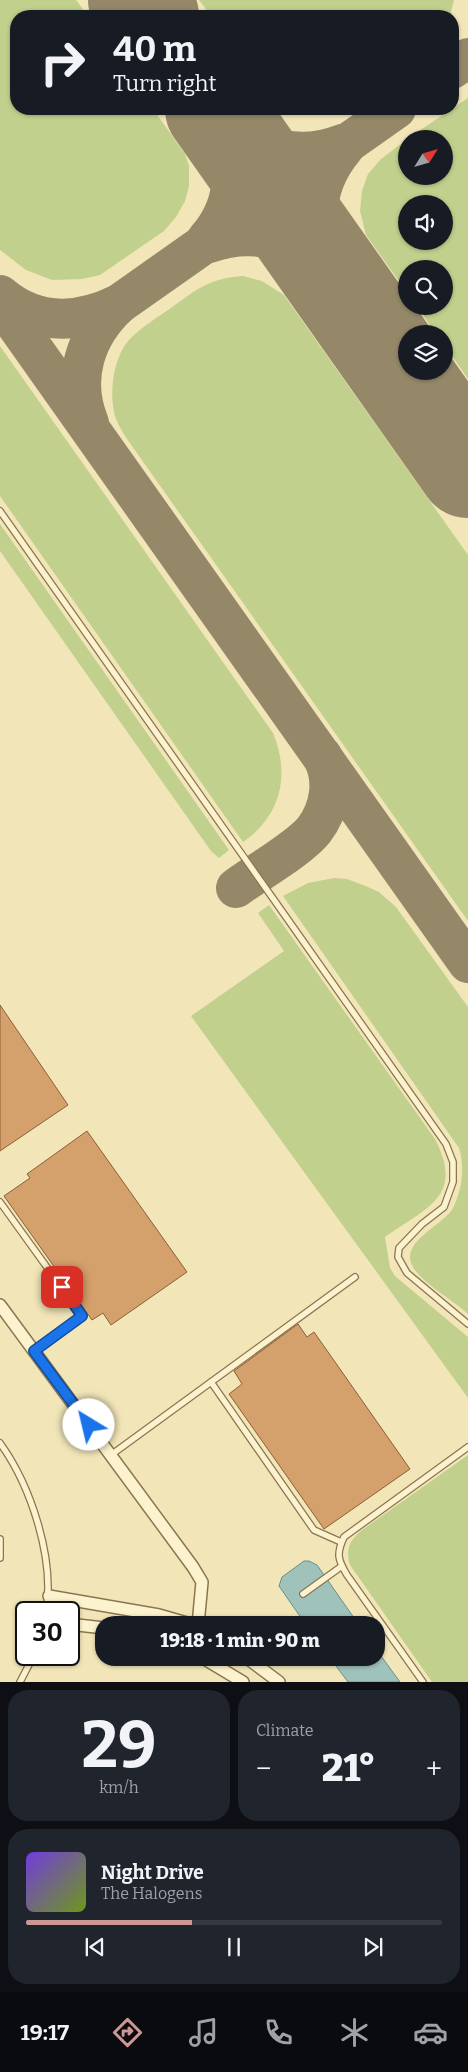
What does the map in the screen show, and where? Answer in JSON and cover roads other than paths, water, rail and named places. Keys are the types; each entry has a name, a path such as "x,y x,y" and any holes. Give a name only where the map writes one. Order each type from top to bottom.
{"street":[{"path":"0,1305 193,1567 202,1582 197,1616"},
{"path":"49,1596 163,1616"},
{"path":"80,1625 95,1627"},
{"path":"216,1666 243,1682"},
{"path":"258,1666 279,1682"}],"lane":[{"path":"0,511 446,1144 453,1162 453,1182 444,1207 422,1224 399,1248 398,1257 407,1273 468,1324"},
{"path":"0,1202 82,1316 34,1351"},
{"path":"111,1455 355,1277"},
{"path":"211,1382 314,1530 341,1542"},
{"path":"1,1446 24,1483 36,1518 44,1555 48,1601"},
{"path":"423,1682 342,1566 338,1549 344,1538 468,1447"},
{"path":"0,1539 0,1558"},
{"path":"303,1594 342,1566"},
{"path":"20,1682 28,1666"}],"water":[{"path":"304,1561 317,1565 353,1616 300,1616 279,1586 282,1577"},
{"path":"385,1661 400,1682 348,1682 336,1666 385,1666"}]}
